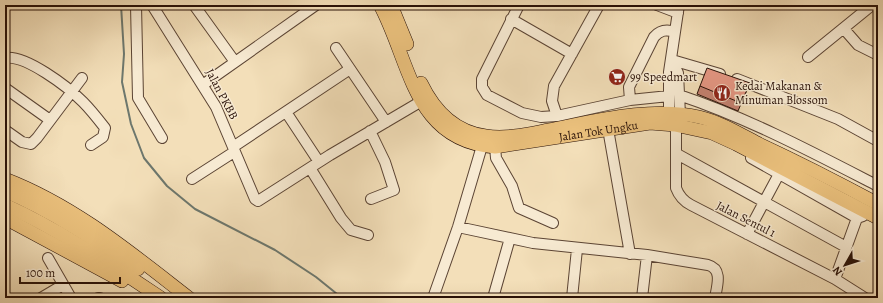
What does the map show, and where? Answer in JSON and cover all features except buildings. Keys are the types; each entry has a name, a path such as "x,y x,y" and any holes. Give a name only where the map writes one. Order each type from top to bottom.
{"main road":[{"name":"Jalan Tok Ungku","path":"380,5 420,102 433,119 444,128 467,141 489,147 698,117 718,124 827,177 878,218"},
{"name":"Jalan Tok Ungku","path":"391,5 428,97 442,114 451,122 472,133 485,136 517,136 591,122 675,121 718,136 867,208"},
{"path":"5,179 46,196 74,212 189,298"},
{"path":"5,191 26,200 70,225 181,298"},
{"path":"5,205 42,222 106,261 161,298"},
{"path":"5,218 151,298"}],"street":[{"path":"136,5 138,98 162,138"},
{"name":"Jalan PKBB","path":"152,5 204,84 225,125 233,149 255,199 258,201 310,168"},
{"path":"194,5 235,62"},
{"path":"204,84 316,5"},
{"path":"519,5 482,78 482,88 494,99 522,113 541,117 557,116 630,100 674,95 709,105 815,153 878,186"},
{"path":"557,116 552,101 552,92 599,5"},
{"path":"657,5 678,9"},
{"path":"808,57 872,5"},
{"name":"Jalan Sentul 1","path":"678,9 672,60 669,72 674,95 678,154 676,188 682,199 835,279 865,298"},
{"path":"511,19 572,54"},
{"path":"844,29 858,45 878,55"},
{"path":"630,100 629,87 654,37 659,32 664,30 675,32"},
{"path":"336,48 386,122"},
{"path":"5,58 13,57 30,64 71,91 85,103 105,128 103,137 91,145"},
{"path":"672,60 740,80 838,119 878,140"},
{"path":"192,179 286,112 350,69"},
{"path":"5,130 22,142 31,144 82,78"},
{"path":"5,88 50,120"},
{"path":"368,235 351,230 341,218 310,168 420,102"},
{"path":"286,112 319,162"},
{"path":"675,121 690,133 722,142 779,174 867,208"},
{"path":"608,129 630,254"},
{"path":"370,131 385,162 394,190 370,199"},
{"path":"489,147 512,186 519,208 553,223"},
{"path":"433,298 458,227 489,147"},
{"path":"678,154 846,247"},
{"path":"827,177 847,170"},
{"path":"747,234 779,174"},
{"path":"835,279 846,247 867,208 859,176"},
{"path":"458,227 510,238 577,249 647,255 712,266 716,269 718,277 715,298"},
{"path":"493,298 510,238"},
{"path":"572,298 577,249"},
{"path":"642,298 647,255"},
{"path":"48,258 71,298"},
{"path":"41,298 63,285"}],"waterway":[{"path":"121,5 124,54 122,82 131,124 144,158 167,186 195,209 275,250 316,277 342,298"}],"place":[{"name":"99 Speedmart","path":"617,77"},
{"name":"Kedai Makanan & Minuman Blossom","path":"722,93"}]}
